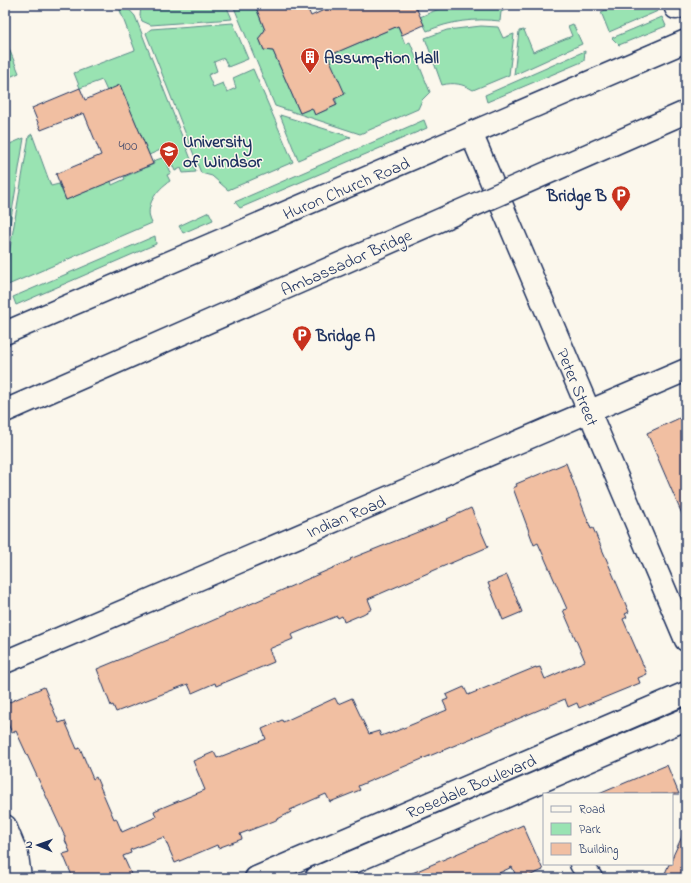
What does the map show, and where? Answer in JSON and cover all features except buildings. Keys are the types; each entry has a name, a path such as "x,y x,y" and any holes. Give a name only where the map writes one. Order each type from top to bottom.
{"main road":[{"name":"Huron Church Road","path":"5,333 686,41"},
{"name":"Ambassador Bridge","path":"5,412 686,112"},
{"name":"Peter Street","path":"472,133 686,640"},
{"name":"Indian Road","path":"5,662 686,370"},
{"name":"Rosedale Boulevard","path":"256,878 686,693"},
{"name":"Rosedale Boulevard","path":"316,878 551,786 686,719"},
{"path":"539,756 551,786"},
{"path":"5,826 17,855 20,878"},
{"path":"17,855 29,868 33,878"},
{"path":"582,865 591,878"}],"green space":[{"path":"118,5 125,5 135,16 196,172 183,173 181,168 175,171 165,148 149,155 120,85 107,91 102,80 80,88 74,73 135,50"},
{"path":"141,5 226,5 232,19 151,25 142,21 140,16"},
{"path":"233,5 261,5 256,8 265,30 259,38 264,50 273,51 300,113 312,108 315,115 337,105 323,44 344,49 398,26 405,44 410,42 430,92 422,100 418,109 360,134 275,106"},
{"path":"448,5 503,5 505,10 501,12 500,21 463,21 427,31 420,17"},
{"path":"618,5 656,5 658,11 609,32 601,12"},
{"path":"662,17 666,26 619,45 612,38"},
{"path":"233,23 248,59 228,67 224,58 214,62 217,71 208,75 213,87 223,83 227,92 236,88 233,78 253,69 293,162 228,190 212,176 201,173 146,33 151,29"},
{"path":"573,24 582,44 514,75 519,31 524,30 533,52 572,36 568,26"},
{"path":"481,26 498,27 503,38 514,34 509,75 473,90 458,84 442,85 425,38 447,30"},
{"path":"5,39 19,73 5,79"},
{"path":"585,51 584,61 487,102 485,95"},
{"path":"280,115 351,137 298,160"},
{"path":"424,120 427,128 240,208 235,202"},
{"path":"32,134 51,186 59,184 66,200 111,181 112,185 125,179 124,177 154,164 153,161 165,157 171,173 167,175 170,181 160,189 150,205 149,211 152,223 8,285 5,278 29,136"},
{"path":"24,138 5,255 5,146"},
{"path":"209,212 213,220 183,233 179,226"},
{"path":"155,236 156,244 16,305 13,297"}],"place":[{"name":"Assumption Hall","path":"310,74"},
{"name":"University of Windsor","path":"169,168"},
{"name":"Bridge B","path":"621,212"},
{"name":"Bridge A","path":"302,352"}]}
